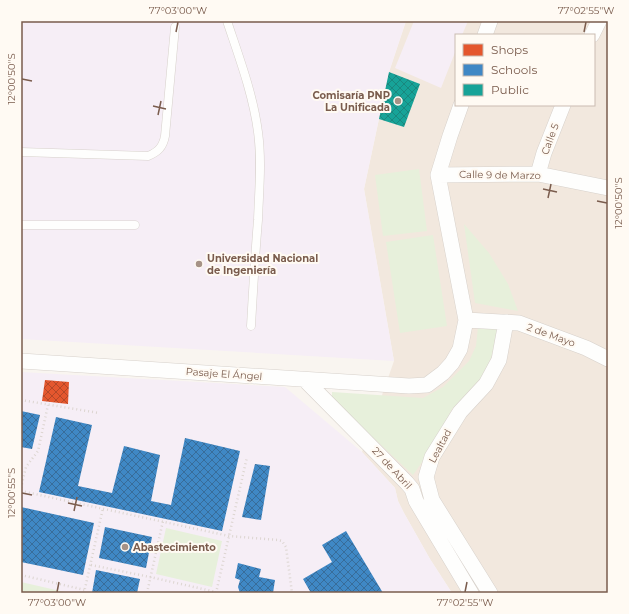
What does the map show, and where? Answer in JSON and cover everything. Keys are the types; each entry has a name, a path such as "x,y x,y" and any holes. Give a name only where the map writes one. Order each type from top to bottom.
{"street":[{"path":"485,34 490,21"},
{"path":"592,34 599,21"},
{"path":"461,106 438,174 466,320"},
{"name":"Calle 5","path":"538,174 549,140 563,106"},
{"name":"Calle 9 de Marzo","path":"438,174 538,174 608,188"},
{"name":"2 de Mayo","path":"466,320 519,323 586,348 608,359"},
{"name":"Pasaje El Ángel","path":"21,361 305,380 409,386 427,385 443,373 452,363 460,349 466,320"},
{"name":"Lealtad","path":"490,593 432,500 426,477 432,457 460,412 486,384 499,360 506,322"},
{"name":"27 de Abril","path":"305,380 412,489 416,501 470,593"}],"lane":[{"path":"228,21 251,95 259,134 259,193 251,326"},
{"path":"21,152 148,156 155,153 164,142 176,27"},
{"path":"21,225 135,225"}],"path":[{"path":"21,400 99,413"},
{"path":"48,405 38,451 26,467 21,489 229,536 282,541 286,547 292,593"},
{"path":"90,565 150,577 216,593 247,457"},
{"path":"21,576 85,591 103,508"},
{"path":"146,593 163,521"}],"shaded area":[{"name":"Universidad Nacional de Ingeniería","path":"21,21 406,21 389,72 364,189 394,361 21,339"},
{"path":"406,21 608,21 608,593 452,593 430,559 404,513 398,501 395,488 362,452 394,361 364,189 389,72"},
{"path":"414,21 468,21 462,34 455,34 455,53 441,88 395,68"},
{"path":"21,372 285,387 362,452 395,488 398,501 404,513 430,559 452,593 21,593"}],"green space":[{"path":"419,169 427,231 383,236 375,175"},
{"path":"464,224 489,253 508,284 518,311 475,303"},
{"path":"433,235 447,326 400,333 386,242"},
{"path":"478,327 498,329 492,355 485,373 452,409 432,448 413,475 332,399 332,392 423,398 443,387 469,361 476,346"},
{"path":"166,528 222,541 212,587 156,574"},
{"path":"21,582 69,593 21,593"}],"building: Shops":[{"path":"45,380 69,382 68,404 42,401"}],"building: Schools":[{"path":"21,411 40,415 32,449 21,447"},
{"path":"56,417 92,425 78,486 112,493 124,446 160,455 151,501 171,505 185,438 240,451 222,531 39,492"},
{"path":"255,464 270,466 261,520 242,517"},
{"path":"21,507 94,523 83,575 21,562"},
{"name":"Abastecimiento","path":"105,527 152,537 146,568 99,558"},
{"path":"346,531 383,593 311,593 303,579 332,562 322,545"},
{"path":"238,563 261,569 259,577 275,580 273,593 240,593 238,587 240,580 235,578"},
{"path":"96,570 140,579 137,593 92,593"}],"building: Public":[{"name":"Comisaría PNP La Unificada","path":"389,72 420,84 404,127 379,119"}],"place":[{"name":"Comisaría PNP La Unificada","path":"398,101"},
{"name":"Universidad Nacional de Ingeniería","path":"199,264"},
{"name":"Abastecimiento","path":"125,547"}]}
